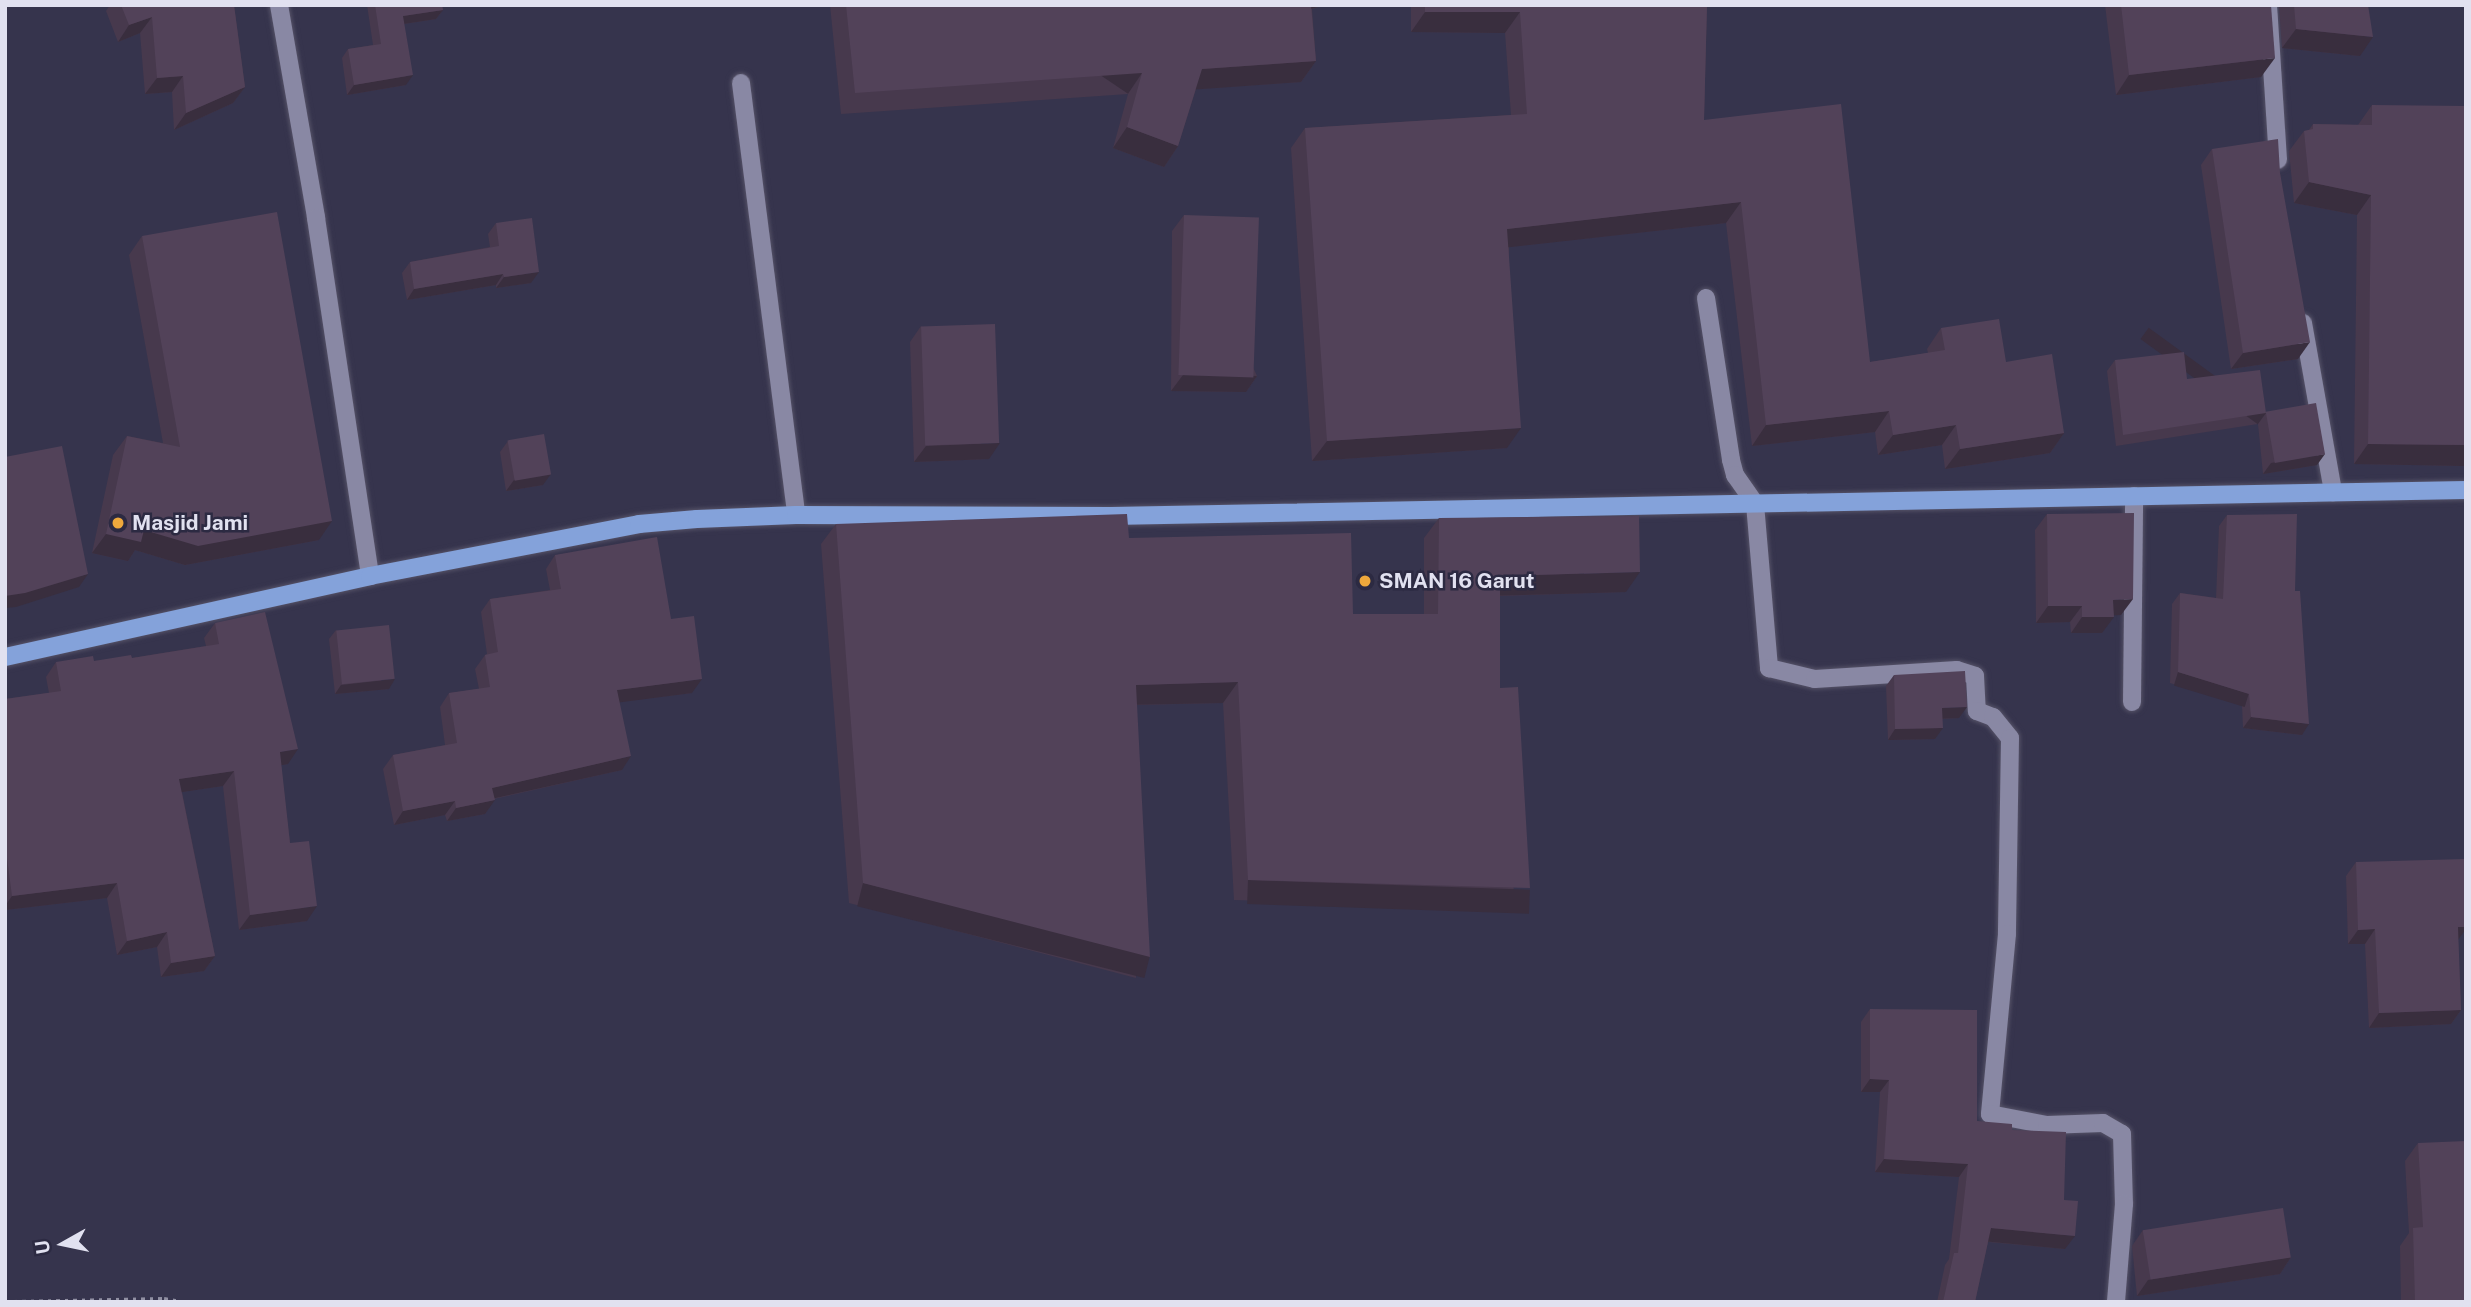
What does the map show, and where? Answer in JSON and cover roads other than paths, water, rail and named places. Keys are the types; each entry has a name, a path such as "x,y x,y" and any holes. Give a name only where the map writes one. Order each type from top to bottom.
{"main road":[{"path":"5,657 370,576 639,524 796,515 1111,516 2466,490"}],"street":[{"path":"279,5 316,218 370,576"},
{"path":"2268,5 2279,174"},
{"path":"741,83 796,515"},
{"path":"1706,298 1731,460 1735,475 1755,504 1769,668 1815,679 1957,670 1975,676 1977,711 1993,717 2010,738 2007,934 1990,1114 2047,1125 2103,1123 2122,1134 2124,1203 2116,1302"},
{"path":"2300,299 2333,492"},
{"path":"2132,702 2134,496"}],"place":[{"name":"Masjid Jami","path":"118,523"},
{"name":"SMAN 16 Garut","path":"1365,581"}]}
